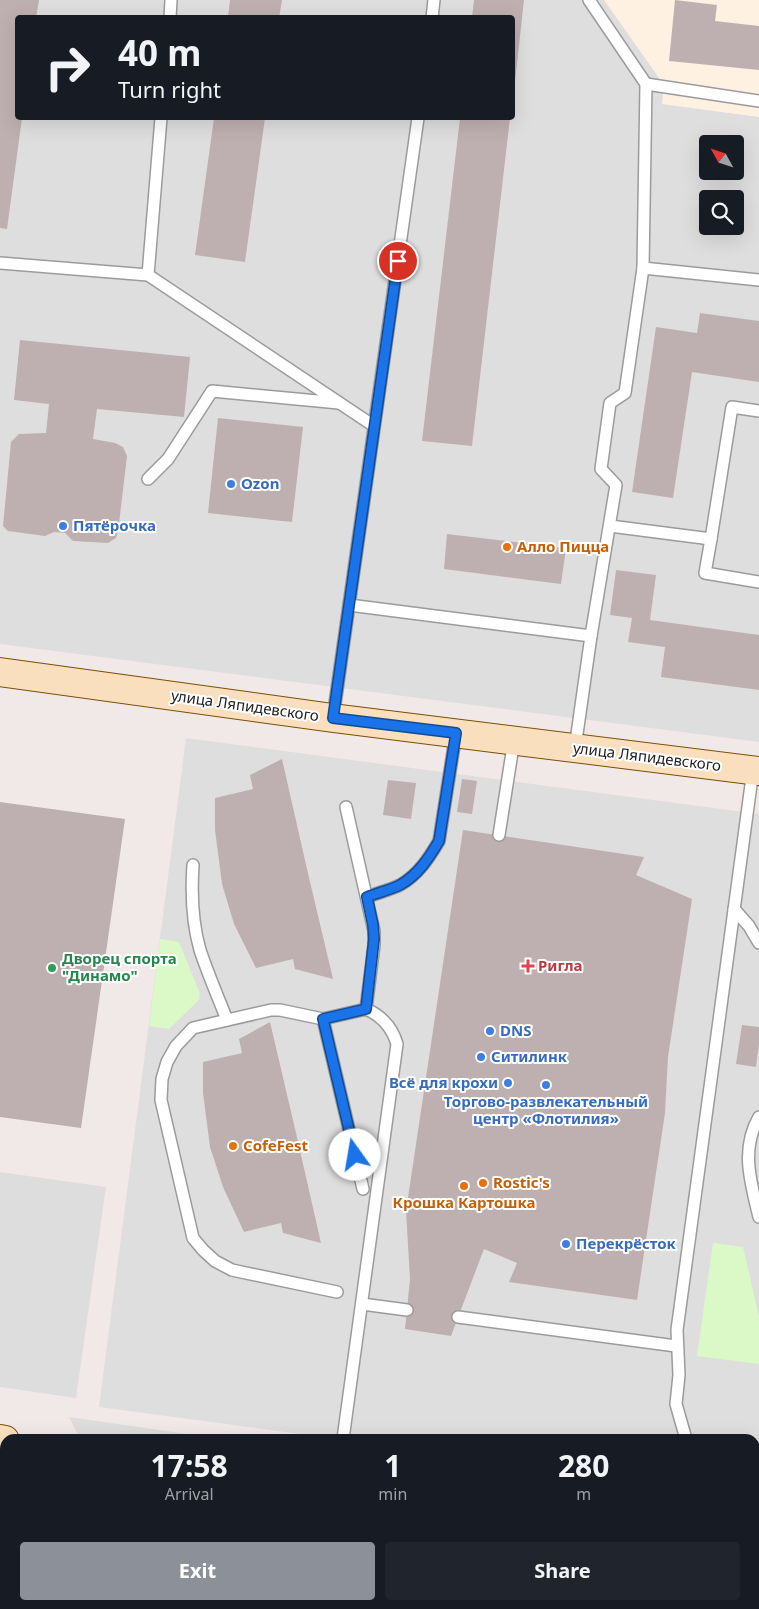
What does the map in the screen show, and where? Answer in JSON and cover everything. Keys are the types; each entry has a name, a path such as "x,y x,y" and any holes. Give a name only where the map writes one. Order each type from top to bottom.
{"street":[{"name":"улица Ляпидевского","path":"0,672 333,718 756,770"}],"lane":[{"path":"170,15 171,0"},
{"path":"432,15 434,0"},
{"path":"575,748 616,485 601,469 610,403 625,393 643,268 646,84 589,0"},
{"path":"646,84 664,85 759,101"},
{"path":"148,275 161,120"},
{"path":"333,718 418,120"},
{"path":"0,263 148,275 374,426"},
{"path":"643,268 759,280"},
{"path":"148,479 168,459 212,391 341,404"},
{"path":"759,411 732,407 705,573 759,582"},
{"path":"610,526 711,539"},
{"path":"349,605 591,636"},
{"path":"367,897 399,885 414,875 430,856 439,841 456,733"},
{"path":"499,836 514,740"},
{"path":"685,1434 676,1404 679,1366 676,1346 677,1330 734,909 756,770"},
{"path":"346,807 373,925 374,939 366,1009"},
{"path":"193,865 192,887 195,928 200,950 227,1020"},
{"path":"734,909 749,926 759,943"},
{"path":"336,1292 232,1270 215,1260 193,1238 161,1100 162,1079 167,1062 176,1046 193,1028 275,1010 323,1019 366,1009 375,1013 388,1024 395,1036 397,1044 344,1434"},
{"path":"323,1019 363,1189"},
{"path":"759,1117 751,1135 748,1160 749,1174 759,1217"},
{"path":"362,1304 407,1310"},
{"path":"458,1317 676,1346"}],"shaded area":[{"path":"0,0 759,0 759,742 0,644"},
{"path":"604,0 759,0 759,117 662,104 664,85"},
{"path":"186,738 759,814 759,1434 300,1434 99,1407"},
{"path":"0,1172 106,1187 76,1398 0,1387"},
{"path":"69,1417 187,1434 78,1434"}],"green space":[{"path":"160,939 179,942 200,994 199,1000 169,1029 149,1026"},
{"path":"713,1243 743,1247 759,1316 759,1364 697,1356"}],"building":[{"path":"0,0 39,0 36,15 15,15 15,120 22,120 7,229 0,228"},
{"path":"230,0 282,0 280,15 228,15"},
{"path":"474,0 524,0 515,81 515,15 472,15"},
{"path":"675,0 717,5 715,21 759,26 759,70 669,61"},
{"path":"214,120 265,120 245,262 195,255"},
{"path":"460,120 510,120 472,446 422,441"},
{"path":"700,313 759,321 759,382 692,372 673,498 632,492 656,327 697,333"},
{"path":"20,340 190,357 184,417 97,409 93,439 115,443 123,447 127,456 118,532 116,538 108,543 73,541 65,533 54,532 45,536 8,531 3,526 11,442 19,434 46,433 49,404 14,400"},
{"path":"218,418 303,427 292,522 208,513"},
{"path":"447,534 566,548 561,584 444,569"},
{"path":"616,570 656,575 650,620 759,635 759,690 661,677 665,647 628,642 632,618 610,615"},
{"path":"282,759 333,979 295,969 293,959 256,968 234,924 222,884 215,830 215,798 253,789 250,775"},
{"path":"462,779 477,781 472,814 457,812"},
{"path":"388,780 416,783 411,819 383,815"},
{"name":"Дворец спорта \"Динамо\"","path":"0,802 125,819 81,1128 0,1117"},
{"name":"Торгово-развлекательный центр «Флотилия»","path":"463,830 644,857 636,875 692,899 668,1057 665,1113 637,1300 509,1282 517,1263 484,1249 451,1336 405,1329 410,1279 406,1211"},
{"path":"270,1022 321,1243 283,1233 281,1223 244,1232 223,1187 210,1147 203,1093 203,1062 242,1053 239,1039"},
{"path":"742,1025 759,1027 756,1067 736,1064"}],"place":[{"name":"Ozon","path":"231,484"},
{"name":"Пятёрочка","path":"63,526"},
{"name":"Алло Пицца","path":"507,547"},
{"name":"Ригла","path":"528,966"},
{"name":"Дворец спорта \"Динамо\"","path":"52,968"},
{"name":"DNS","path":"490,1031"},
{"name":"Ситилинк","path":"481,1057"},
{"name":"Всё для крохи","path":"508,1083"},
{"name":"Торгово-развлекательный центр «Флотилия»","path":"546,1085"},
{"name":"CofeFest","path":"233,1146"},
{"name":"Rostic's","path":"483,1183"},
{"name":"Крошка Картошка","path":"464,1186"},
{"name":"Перекрёсток","path":"566,1244"}],"route":[{"path":"355,1155 323,1019 366,1009 374,945 373,925 367,897 399,885 414,875 430,856 439,841 456,733 333,718 398,261"}]}
